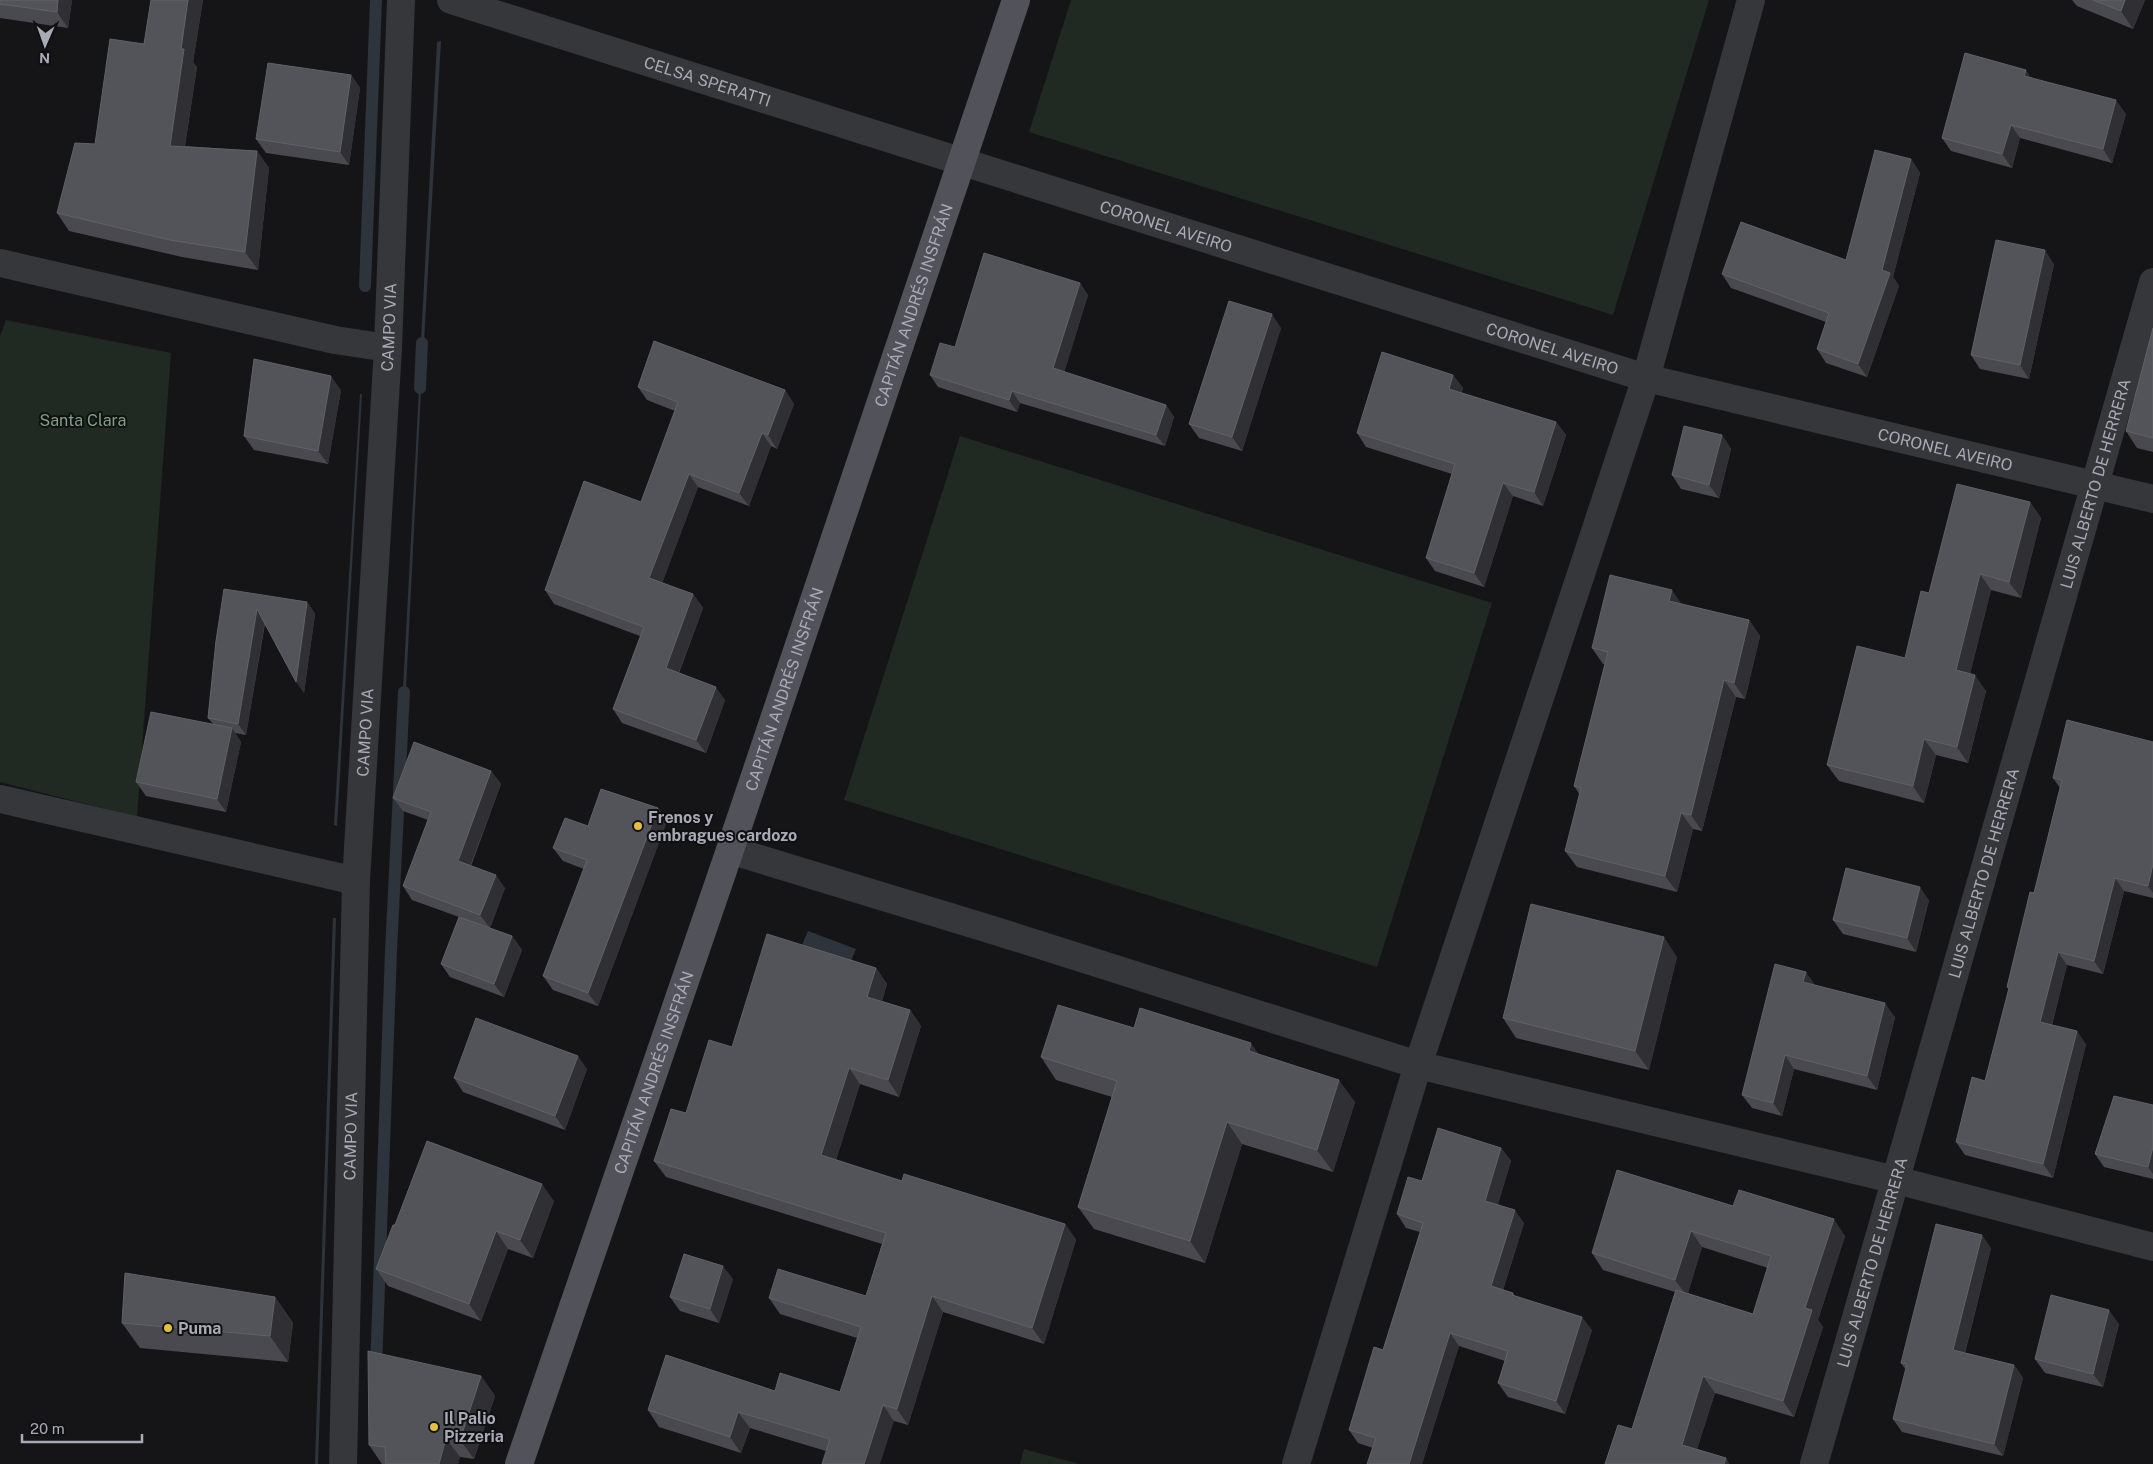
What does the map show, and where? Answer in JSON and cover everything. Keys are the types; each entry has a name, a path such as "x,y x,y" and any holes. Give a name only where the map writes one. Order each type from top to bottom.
{"main road":[{"name":"CAPITÁN ANDRÉS INSFRÁN","path":"519,1464 730,850 1016,0"}],"street":[{"name":"CAMPO VIA","path":"343,1464 356,881 388,348 401,0"},
{"name":"CELSA SPERATTI","path":"451,0 963,161"},
{"path":"1296,1464 1418,1065 1646,378 1751,0"},
{"name":"CORONEL AVEIRO","path":"963,161 1646,378 2153,499"},
{"path":"0,262 335,340 388,348"},
{"name":"LUIS ALBERTO DE HERRERA","path":"1814,1464 2153,282"},
{"path":"0,798 356,881"},
{"path":"730,850 999,932 1418,1065 1896,1180 2153,1247"}],"green space":[{"path":"1071,0 1709,0 1613,315 1029,132"},
{"name":"Santa Clara","path":"6,320 171,353 137,817 0,782 0,337"},
{"path":"960,436 1492,603 1377,967 844,800"},
{"path":"1024,1449 1079,1464 1020,1464"}],"shaded area":[{"path":"441,41 423,359 420,359 437,42"},
{"path":"420,371 422,371 405,708 402,708"},
{"path":"360,394 362,394 337,826 334,825"},
{"path":"333,918 336,918 318,1464 315,1464"},
{"path":"808,931 856,949 847,971 799,952"}],"building":[{"path":"0,0 58,0 57,12 0,4"},
{"path":"151,0 188,0 181,49 184,49 170,146 257,151 245,252 170,240 57,213 75,143 95,144 110,39 144,44"},
{"path":"2093,0 2125,0 2121,11"},
{"path":"1965,53 2026,70 2024,76 2116,100 2103,149 2011,125 2002,154 1942,138"},
{"path":"268,63 351,75 340,152 256,139"},
{"path":"1875,150 1911,159 1882,270 1890,273 1858,364 1817,349 1829,313 1722,274 1741,222 1846,260"},
{"path":"1996,240 2045,250 2020,365 1971,355"},
{"path":"984,253 1080,283 1053,368 1166,405 1156,435 1012,391 1009,400 930,375 940,343 955,347"},
{"path":"1229,301 1272,314 1232,437 1189,424"},
{"path":"2153,328 2153,438 2126,431"},
{"path":"654,341 785,390 768,435 762,433 739,493 689,474 649,578 693,594 666,668 716,687 696,740 613,709 644,627 545,590 584,481 641,502 678,402 638,387"},
{"path":"1382,352 1453,375 1449,389 1556,422 1534,492 1503,483 1474,573 1426,558 1455,464 1357,433"},
{"path":"254,359 331,376 318,451 244,436"},
{"path":"1684,426 1722,435 1709,485 1672,475"},
{"path":"1957,484 2030,502 2009,582 1980,574 1956,670 1975,675 1957,747 1924,739 1913,786 1827,765 1857,646 1905,658 1921,591 1929,593"},
{"path":"1610,575 1672,590 1669,601 1749,620 1734,683 1724,680 1691,815 1681,813 1665,876 1565,851 1581,788 1574,786 1608,652 1592,648"},
{"path":"224,589 307,602 296,682 257,609 238,724 208,718 216,641"},
{"path":"151,712 232,728 217,799 136,782"},
{"path":"2067,720 2153,742 2153,864 2148,886 2115,878 2094,961 2058,952 2040,1022 2077,1031 2043,1164 1956,1142 1972,1077 1985,1081 2009,988 2007,987 2030,892 2034,893 2062,780 2053,778"},
{"path":"414,742 491,771 458,861 496,875 480,915 403,886 431,812 393,798"},
{"path":"601,789 658,808 588,993 543,976 587,860 553,848 565,818 588,826"},
{"path":"1846,868 1920,887 1907,938 1833,920"},
{"path":"1531,904 1664,937 1635,1051 1503,1018"},
{"path":"459,917 512,936 494,984 441,964"},
{"path":"767,934 876,968 867,997 910,1010 888,1080 849,1068 821,1155 902,1181 904,1174 1065,1224 1032,1328 932,1296 897,1409 883,1405 864,1464 822,1464 830,1439 738,1412 730,1437 648,1410 666,1355 775,1391 780,1373 840,1392 861,1327 769,1298 778,1269 866,1296 886,1233 654,1161 671,1109 686,1113 709,1040 732,1047"},
{"path":"1775,964 1806,972 1803,982 1885,1003 1867,1076 1785,1055 1773,1103 1742,1095"},
{"path":"1058,1005 1134,1028 1140,1008 1251,1043 1249,1051 1339,1080 1317,1150 1227,1122 1190,1241 1078,1207 1117,1081 1041,1057"},
{"path":"476,1018 578,1056 555,1116 454,1078"},
{"path":"2114,1096 2153,1105 2153,1147 2148,1167 2095,1154"},
{"path":"1438,1128 1501,1148 1485,1201 1515,1210 1491,1286 1513,1293 1512,1295 1582,1317 1556,1401 1498,1383 1508,1351 1450,1333 1409,1464 1367,1464 1376,1438 1349,1430 1374,1347 1383,1350 1423,1223 1397,1214 1408,1177 1422,1181"},
{"path":"427,1141 542,1184 520,1240 496,1231 469,1304 376,1269"},
{"path":"1617,1170 1733,1206 1739,1190 1834,1219 1805,1308 1812,1310 1783,1401 1703,1376 1682,1445 1726,1458 1724,1464 1605,1464 1618,1425 1632,1429 1676,1290 1753,1314 1771,1256 1691,1231 1675,1280 1592,1253"},
{"path":"1936,1224 1982,1235 1953,1350 2014,1365 1994,1444 1893,1419 1907,1364 1901,1363"},
{"path":"684,1254 723,1266 710,1309 670,1297"},
{"path":"125,1273 275,1297 270,1336 122,1323"},
{"path":"2051,1295 2109,1310 2093,1374 2035,1359"},
{"name":"Il Palio Pizzeria","path":"368,1351 481,1376 460,1440 446,1438 439,1464 386,1464 385,1447 369,1445"}],"waterway":[{"path":"365,286 376,0"},
{"path":"420,388 422,343"},
{"path":"376,1369 391,951 404,692"}],"place":[{"name":"Frenos y embragues cardozo","path":"638,826"},
{"name":"Puma","path":"168,1328"},
{"name":"Il Palio Pizzeria","path":"434,1427"}]}
